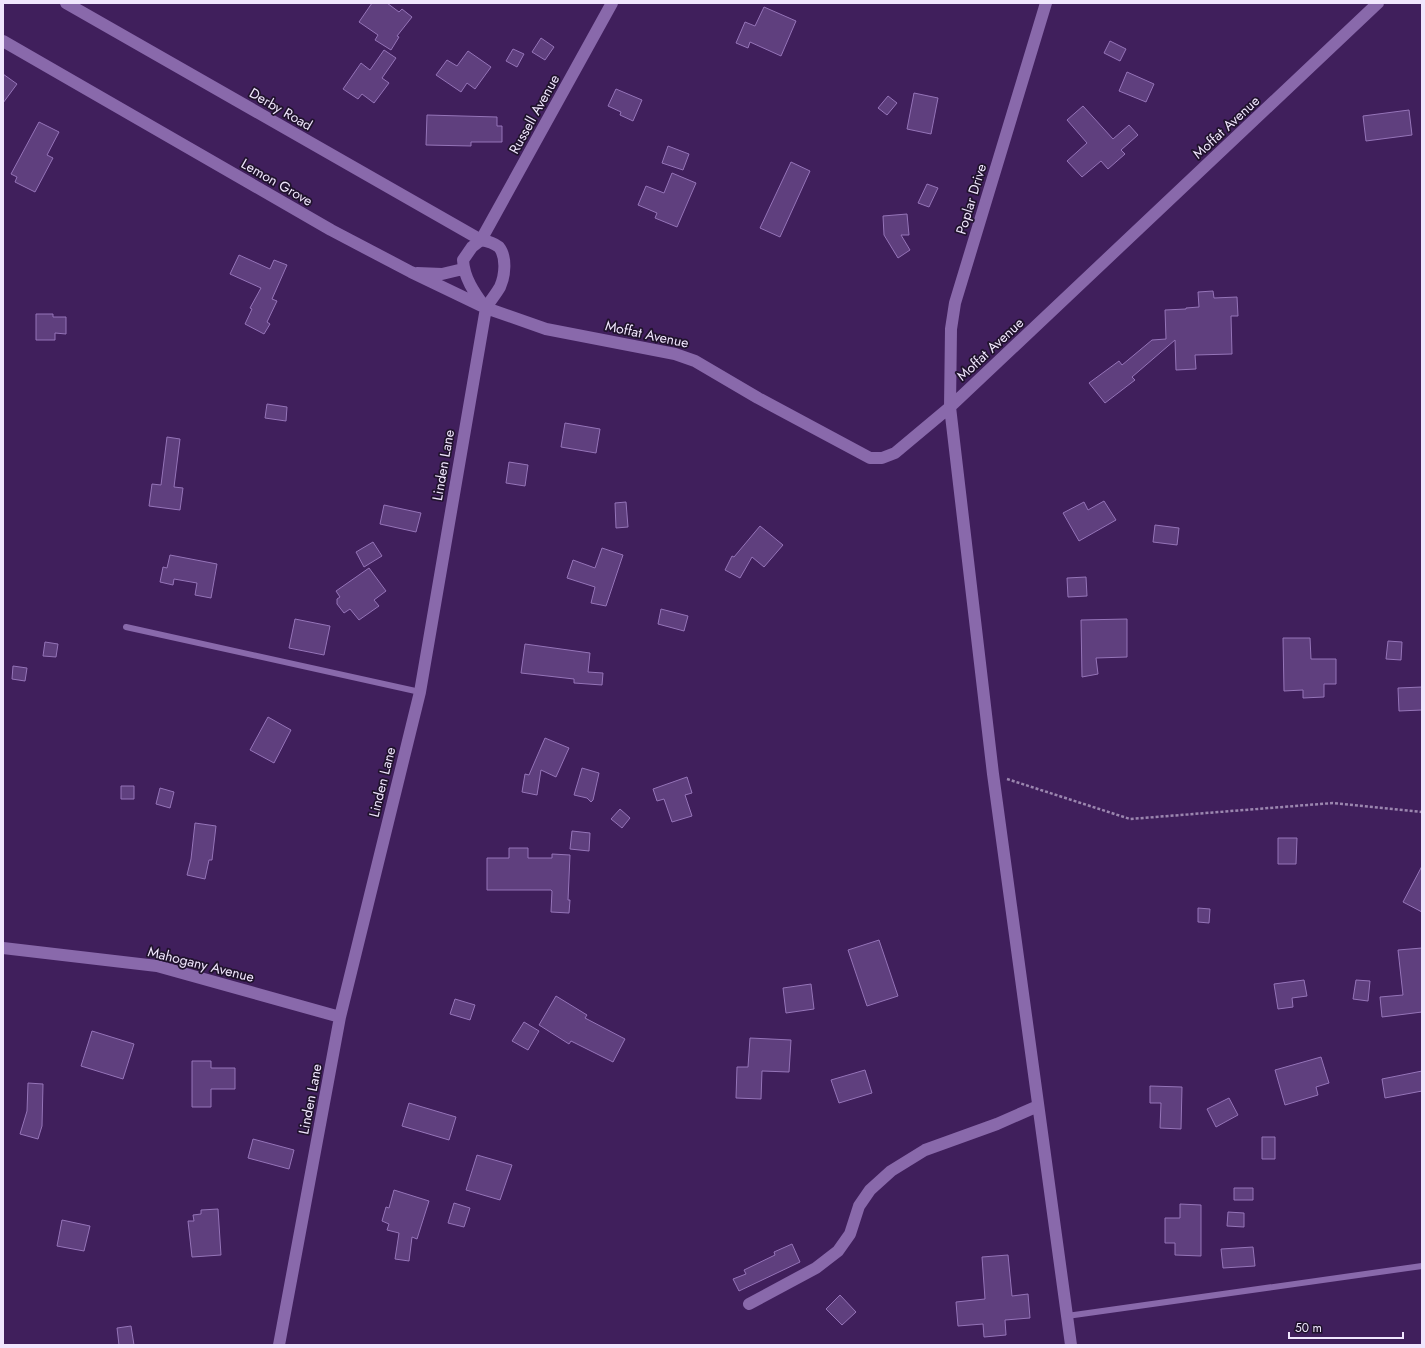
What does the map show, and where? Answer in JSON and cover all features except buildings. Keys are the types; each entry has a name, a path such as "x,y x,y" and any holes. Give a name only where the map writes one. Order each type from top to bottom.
{"street":[{"name":"Derby Road","path":"66,3 481,240"},
{"name":"Russell Avenue","path":"463,270 463,260 472,247 481,240 612,3"},
{"name":"Poplar Drive","path":"1046,3 954,303 950,329 950,407 993,774 1070,1345"},
{"name":"Moffat Avenue","path":"546,329 675,354 695,361 758,398 870,458 882,458 895,453 950,407 1378,3"},
{"name":"Lemon Grove","path":"3,41 331,230 411,272 486,308 546,329"},
{"name":"Linden Lane","path":"280,1345 340,1017 420,692 486,308 500,286 504,274 502,254 498,247 490,242 481,240"},
{"path":"411,272 442,274 463,270 471,287 486,308"},
{"name":"Mahogany Avenue","path":"3,948 157,966 340,1017"},
{"path":"749,1304 816,1268 838,1251 850,1234 859,1206 870,1190 891,1171 925,1150 997,1124 1038,1106"}],"lane":[{"path":"126,627 420,692"},
{"path":"1067,1316 1422,1266"}],"path":[{"path":"993,774 1130,819 1333,803 1422,812"}]}
